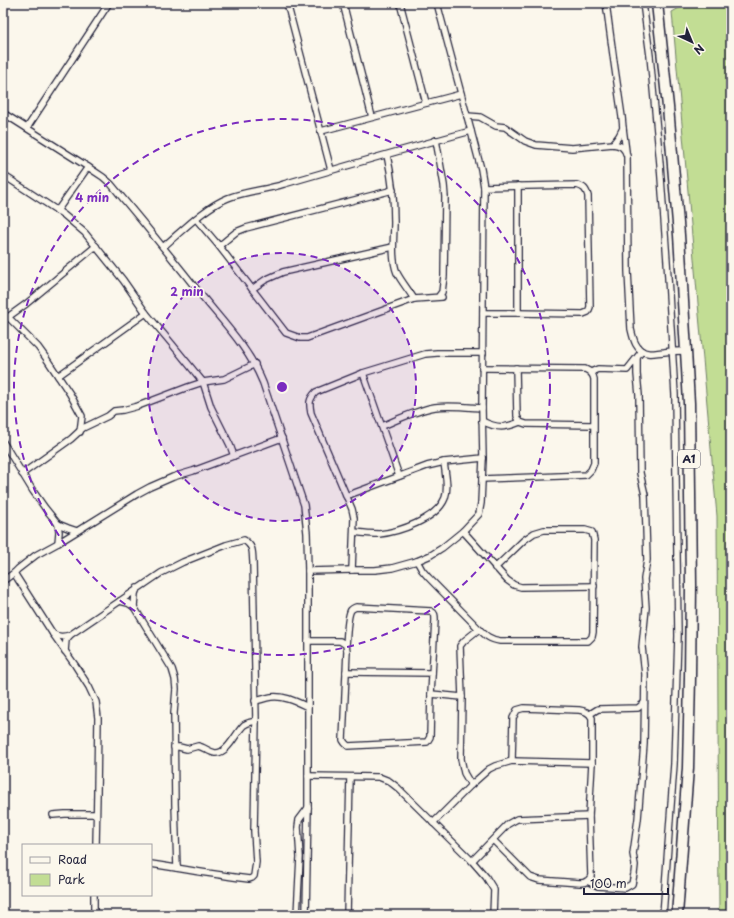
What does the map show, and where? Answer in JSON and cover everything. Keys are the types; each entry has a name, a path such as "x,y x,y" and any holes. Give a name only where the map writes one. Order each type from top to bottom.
{"highway":[{"name":"A1","path":"657,3 675,177 689,419 691,600 688,768 678,915"}],"street":[{"path":"27,128 109,3"},
{"path":"287,3 331,170"},
{"path":"343,3 372,117"},
{"path":"400,3 426,103"},
{"path":"308,571 375,570 392,568 417,561 442,548 463,531 479,514 481,503 483,458 482,353 484,187 481,169 438,3"},
{"path":"606,3 627,156 628,271 631,329 635,342 642,351 648,353 686,351"},
{"path":"643,3 650,56 660,164 675,395 676,572 678,636 674,764 664,915"},
{"path":"321,131 461,94"},
{"path":"3,113 103,176 111,184 240,344 255,364 263,383 304,505 307,533 308,808 306,915"},
{"path":"467,116 480,117 496,126 505,126 525,141 536,145 572,148 613,144 620,146 626,151"},
{"path":"613,144 623,128"},
{"path":"163,247 202,213 228,198 274,187 471,131"},
{"path":"196,219 219,246 286,333 300,338 307,338 414,299 442,297 439,296 442,292 444,276 445,190 436,140"},
{"path":"387,155 392,177 394,221 393,247 397,274 414,299"},
{"path":"57,211 88,167"},
{"path":"3,175 74,223 96,246 123,280 146,313 203,382 211,407 234,456"},
{"path":"483,314 582,314 588,312 590,307 587,190 577,185 484,187"},
{"path":"518,186 518,313"},
{"path":"219,246 236,232 246,228 393,190"},
{"path":"95,421 86,419 82,416 70,394 38,347 26,334 5,316 26,304 96,246"},
{"path":"252,289 265,280 283,272 393,247"},
{"path":"58,376 146,313"},
{"path":"591,372 598,369 627,370 642,351"},
{"path":"352,570 354,518 352,508 311,413 309,405 311,397 316,392 362,373 425,354 482,353"},
{"path":"587,881 598,886 625,888 632,884 635,865 633,854 638,819 644,744 645,674 642,647 646,608 644,579 647,560 645,496 640,473 637,358"},
{"path":"22,474 71,439 83,428 108,416 114,411 138,406 203,382 224,379 255,364"},
{"path":"482,368 585,369 591,372 594,379 594,463 591,470 586,474 482,479"},
{"path":"516,368 517,416 520,422"},
{"path":"362,373 400,476"},
{"path":"382,426 421,411 436,407 482,408"},
{"path":"80,432 82,416"},
{"path":"482,421 498,427 510,426 520,422 526,424 593,425"},
{"path":"3,581 36,555 150,487 282,438"},
{"path":"3,442 22,474 45,508 58,524 77,531"},
{"path":"346,496 427,466 444,462 483,458"},
{"path":"354,532 379,534 423,520 431,515 444,499 447,489 444,462"},
{"path":"58,524 58,543"},
{"path":"417,561 428,577 479,629 492,639 588,641 592,637 594,586 594,540 592,532 586,530 544,530 534,533 524,540 495,568"},
{"path":"463,531 495,568 514,585 522,587 594,586"},
{"path":"53,634 58,637 63,637 70,634 137,588 161,573 183,562 226,545 244,540 250,544 253,562 256,721 254,831 256,862 254,876 249,879 219,876 152,864"},
{"path":"14,573 89,687 96,702 98,718 96,844"},
{"path":"134,607 137,588"},
{"path":"120,601 128,603 134,607 172,669 175,679 174,747 177,868"},
{"path":"352,608 433,612 435,615 430,736 426,742 348,746 345,743 343,740 346,645 347,626 352,608"},
{"path":"471,785 464,773 461,759 462,697 460,646 479,629"},
{"path":"65,651 66,640 70,634"},
{"path":"308,641 340,641 346,645"},
{"path":"346,672 432,673"},
{"path":"431,694 462,697"},
{"path":"255,701 272,697 280,697 293,700 308,707"},
{"path":"590,714 598,709 638,708 644,703"},
{"path":"493,840 530,877 546,881 584,883 591,876 589,816 592,763 592,718 590,714 586,711 579,710 524,708 517,710 513,718 512,761"},
{"path":"174,747 187,749 198,746 215,753 221,752 229,745 244,725 256,721"},
{"path":"433,823 471,785 489,769 495,766 512,761 592,763"},
{"path":"308,776 379,777 389,781 398,788 472,861 486,877 494,890 493,915"},
{"path":"347,915 350,777"},
{"path":"298,915 300,857 298,827 299,820 308,808"},
{"path":"53,815 96,814"},
{"path":"472,861 508,824 517,819 589,816"},
{"path":"298,895 306,896"},
{"path":"94,896 94,915"}],"green space":[{"path":"688,3 731,3 731,915 719,915 717,516 672,12"}]}
